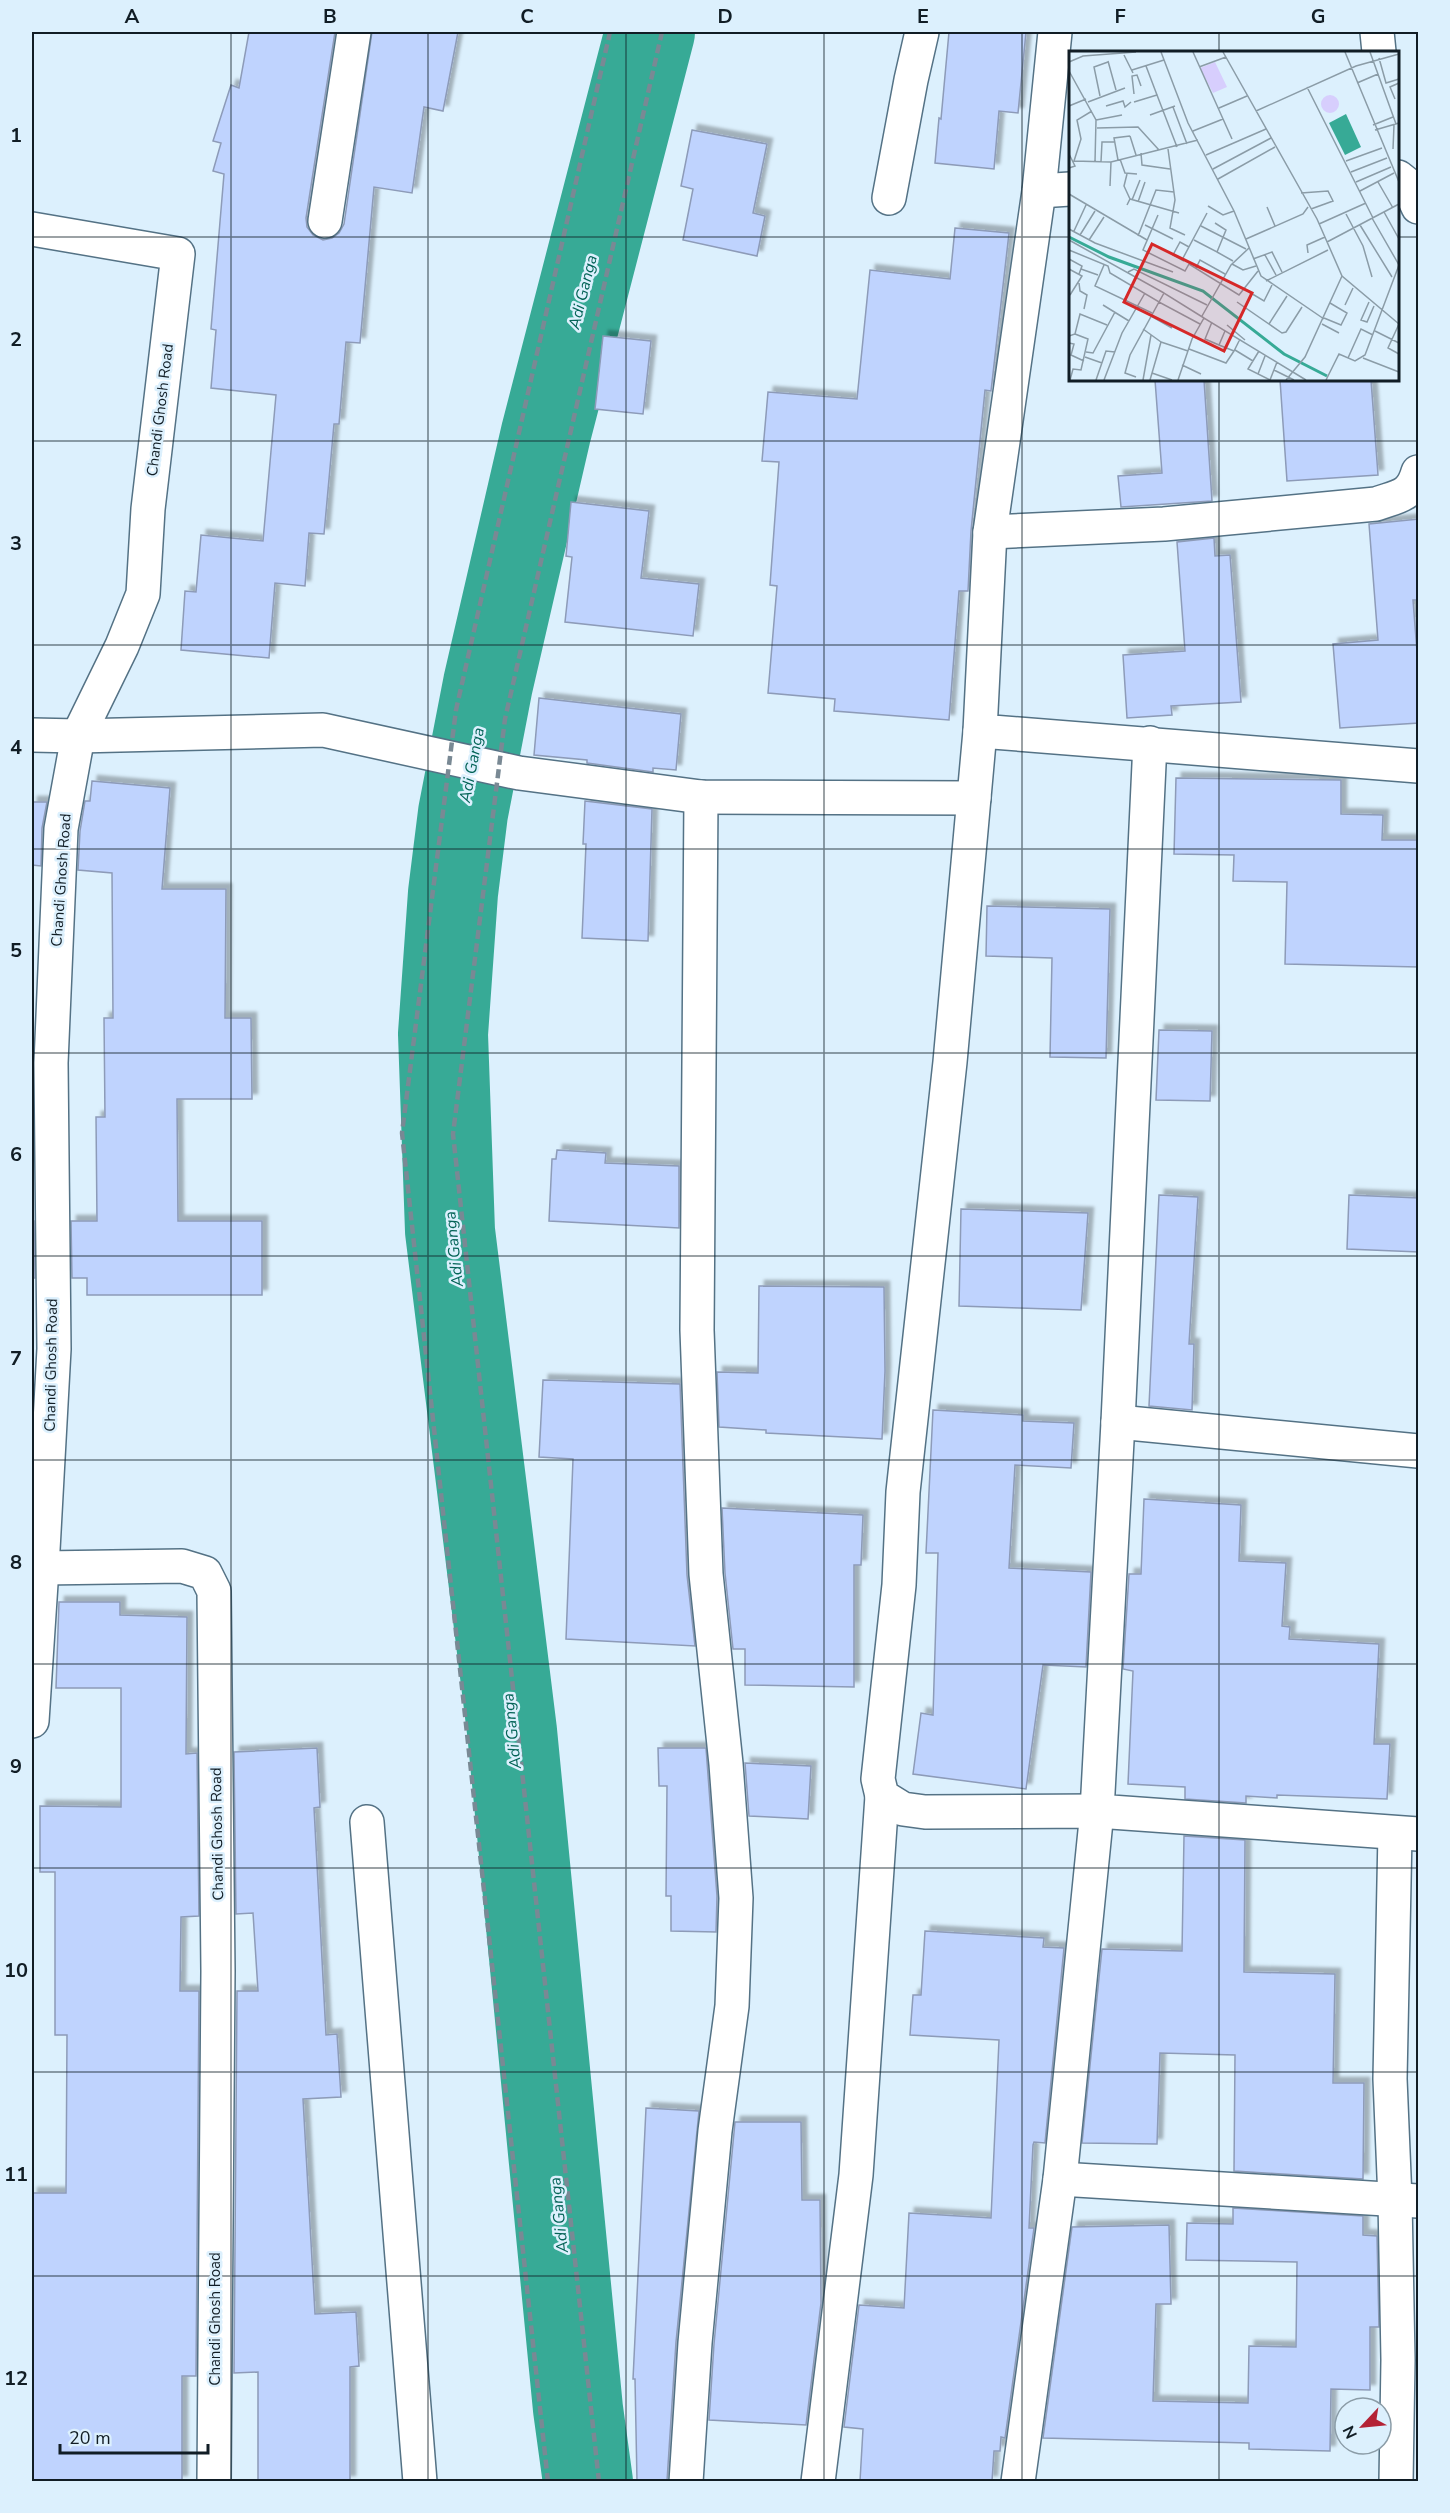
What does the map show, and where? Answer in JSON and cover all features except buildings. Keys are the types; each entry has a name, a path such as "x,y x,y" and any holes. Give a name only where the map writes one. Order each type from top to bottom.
{"street":[{"path":"325,221 354,32"},
{"path":"889,198 922,32"},
{"path":"818,2481 856,2175 882,1796 878,1779 899,1585 903,1492 950,1062 974,798 980,731 990,532 1055,190 1055,32"},
{"path":"1377,32 1379,51"},
{"path":"1399,178 1408,185 1419,207"},
{"name":"Chandi Ghosh Road","path":"32,229 178,254 148,509 143,594 122,646 78,736 62,829 51,1063 42,1378 42,1569 182,1566 205,1573 214,1591 218,1971 214,2481"},
{"path":"990,532 1164,524 1376,504 1407,494 1419,472"},
{"path":"32,735 323,730 519,773 701,797 974,798"},
{"path":"980,731 1419,766"},
{"path":"1018,2481 1060,2179 1096,1811 1118,1422 1150,743"},
{"path":"687,2481 694,2343 715,2131 732,2006 736,1898 726,1764 706,1574 697,1330 701,797"},
{"path":"1118,1422 1419,1451"},
{"path":"32,1721 42,1569"},
{"path":"882,1796 903,1809 925,1812 1096,1811 1407,1833 1390,2079 1407,2200 1398,2360 1396,2481"},
{"path":"367,1822 420,2481"},
{"path":"1060,2179 1407,2200"}],"waterway":[{"name":"Adi Ganga","path":"588,2482 578,2409 512,1731 450,1231 443,1034 453,893 463,813 488,684 546,433 650,32"}],"railway":[{"path":"548,2482 402,1133 456,710 610,32"},
{"path":"599,2482 453,1134 505,719 662,32"}]}
